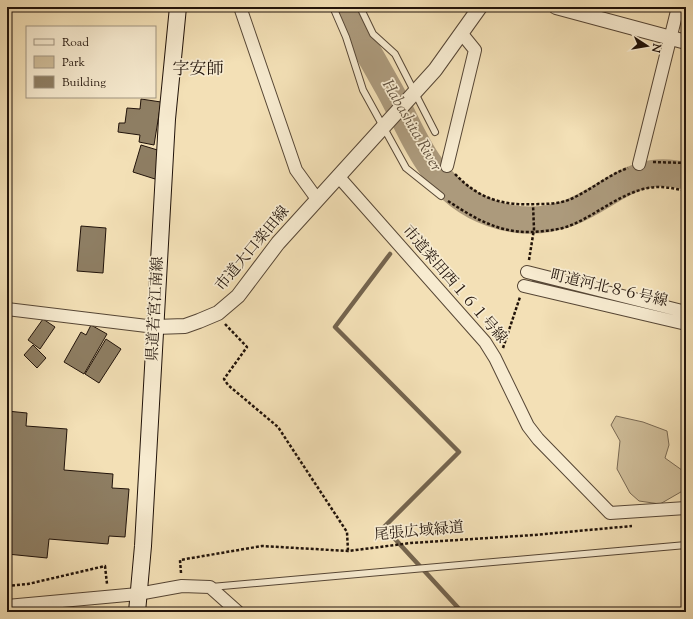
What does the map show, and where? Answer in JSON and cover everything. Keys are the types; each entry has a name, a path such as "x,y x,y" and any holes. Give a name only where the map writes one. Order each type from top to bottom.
{"main road":[{"name":"県道若宮江南線","path":"137,612 167,119 178,7"}],"street":[{"path":"240,7 296,170 317,199"},
{"name":"市道大口楽田線","path":"155,327 185,326 218,313 238,296 278,243 414,93 462,34 480,7"},
{"path":"556,7 686,42"},
{"path":"639,164 678,7"},
{"path":"447,166 475,50 462,34"},
{"name":"市道楽田西１６１号線","path":"338,176 485,342 495,358 528,426 538,439 610,513 686,508"},
{"path":"527,272 686,312"},
{"name":"町道河北８６号線","path":"524,286 686,324"},
{"path":"7,308 155,327"},
{"path":"7,606 138,594 182,586 210,587 238,612"}],"lane":[{"path":"333,7 346,37 363,90 406,168 441,196"},
{"path":"360,7 369,29 395,54 435,132"},
{"path":"210,587 686,545"}],"path":[{"path":"447,166 466,184 487,197 511,205 533,206 556,204 565,201 620,170 639,164 668,161 686,163"},
{"path":"441,196 471,216 488,224 526,232 569,226 629,195 645,189 659,187 686,191"},
{"path":"533,206 534,229"},
{"path":"218,313 225,323 248,347 224,379 228,385 278,427 347,532 348,551"},
{"path":"495,358 502,350 510,326"},
{"name":"尾張広域緑道","path":"182,586 180,560 262,546 348,551 406,543 534,535 637,526"},
{"path":"7,586 28,584 105,566 109,597"}],"green space":[{"path":"616,416 643,422 667,431 669,445 665,458 686,473 686,489 660,504 639,501 630,493 617,469 620,441 611,425"}],"building":[{"path":"141,99 161,102 154,145 139,142 140,135 118,132 119,123 125,123 127,108 140,109"},
{"path":"141,145 164,152 155,179 133,172"},
{"path":"81,226 106,228 103,273 77,271"},
{"path":"43,319 55,327 40,349 28,340"},
{"path":"91,325 107,334 84,374 64,362 81,332 86,335"},
{"path":"106,339 121,349 99,383 85,374"},
{"path":"33,345 46,358 37,368 24,355"},
{"path":"7,411 27,413 26,426 67,429 64,470 113,474 112,488 129,489 125,537 109,536 108,544 49,539 47,558 7,554"}],"waterway":[{"name":"Habashita River","path":"344,7 348,17 389,89 425,157 444,182 458,195 475,206 492,214 511,218 530,220 549,218 569,213 637,177 668,173 686,176"},
{"path":"390,254 335,327 459,452 384,527 462,612"},
{"path":"534,281 618,302"}],"district":[{"name":"字安師","path":"198,70"}]}
